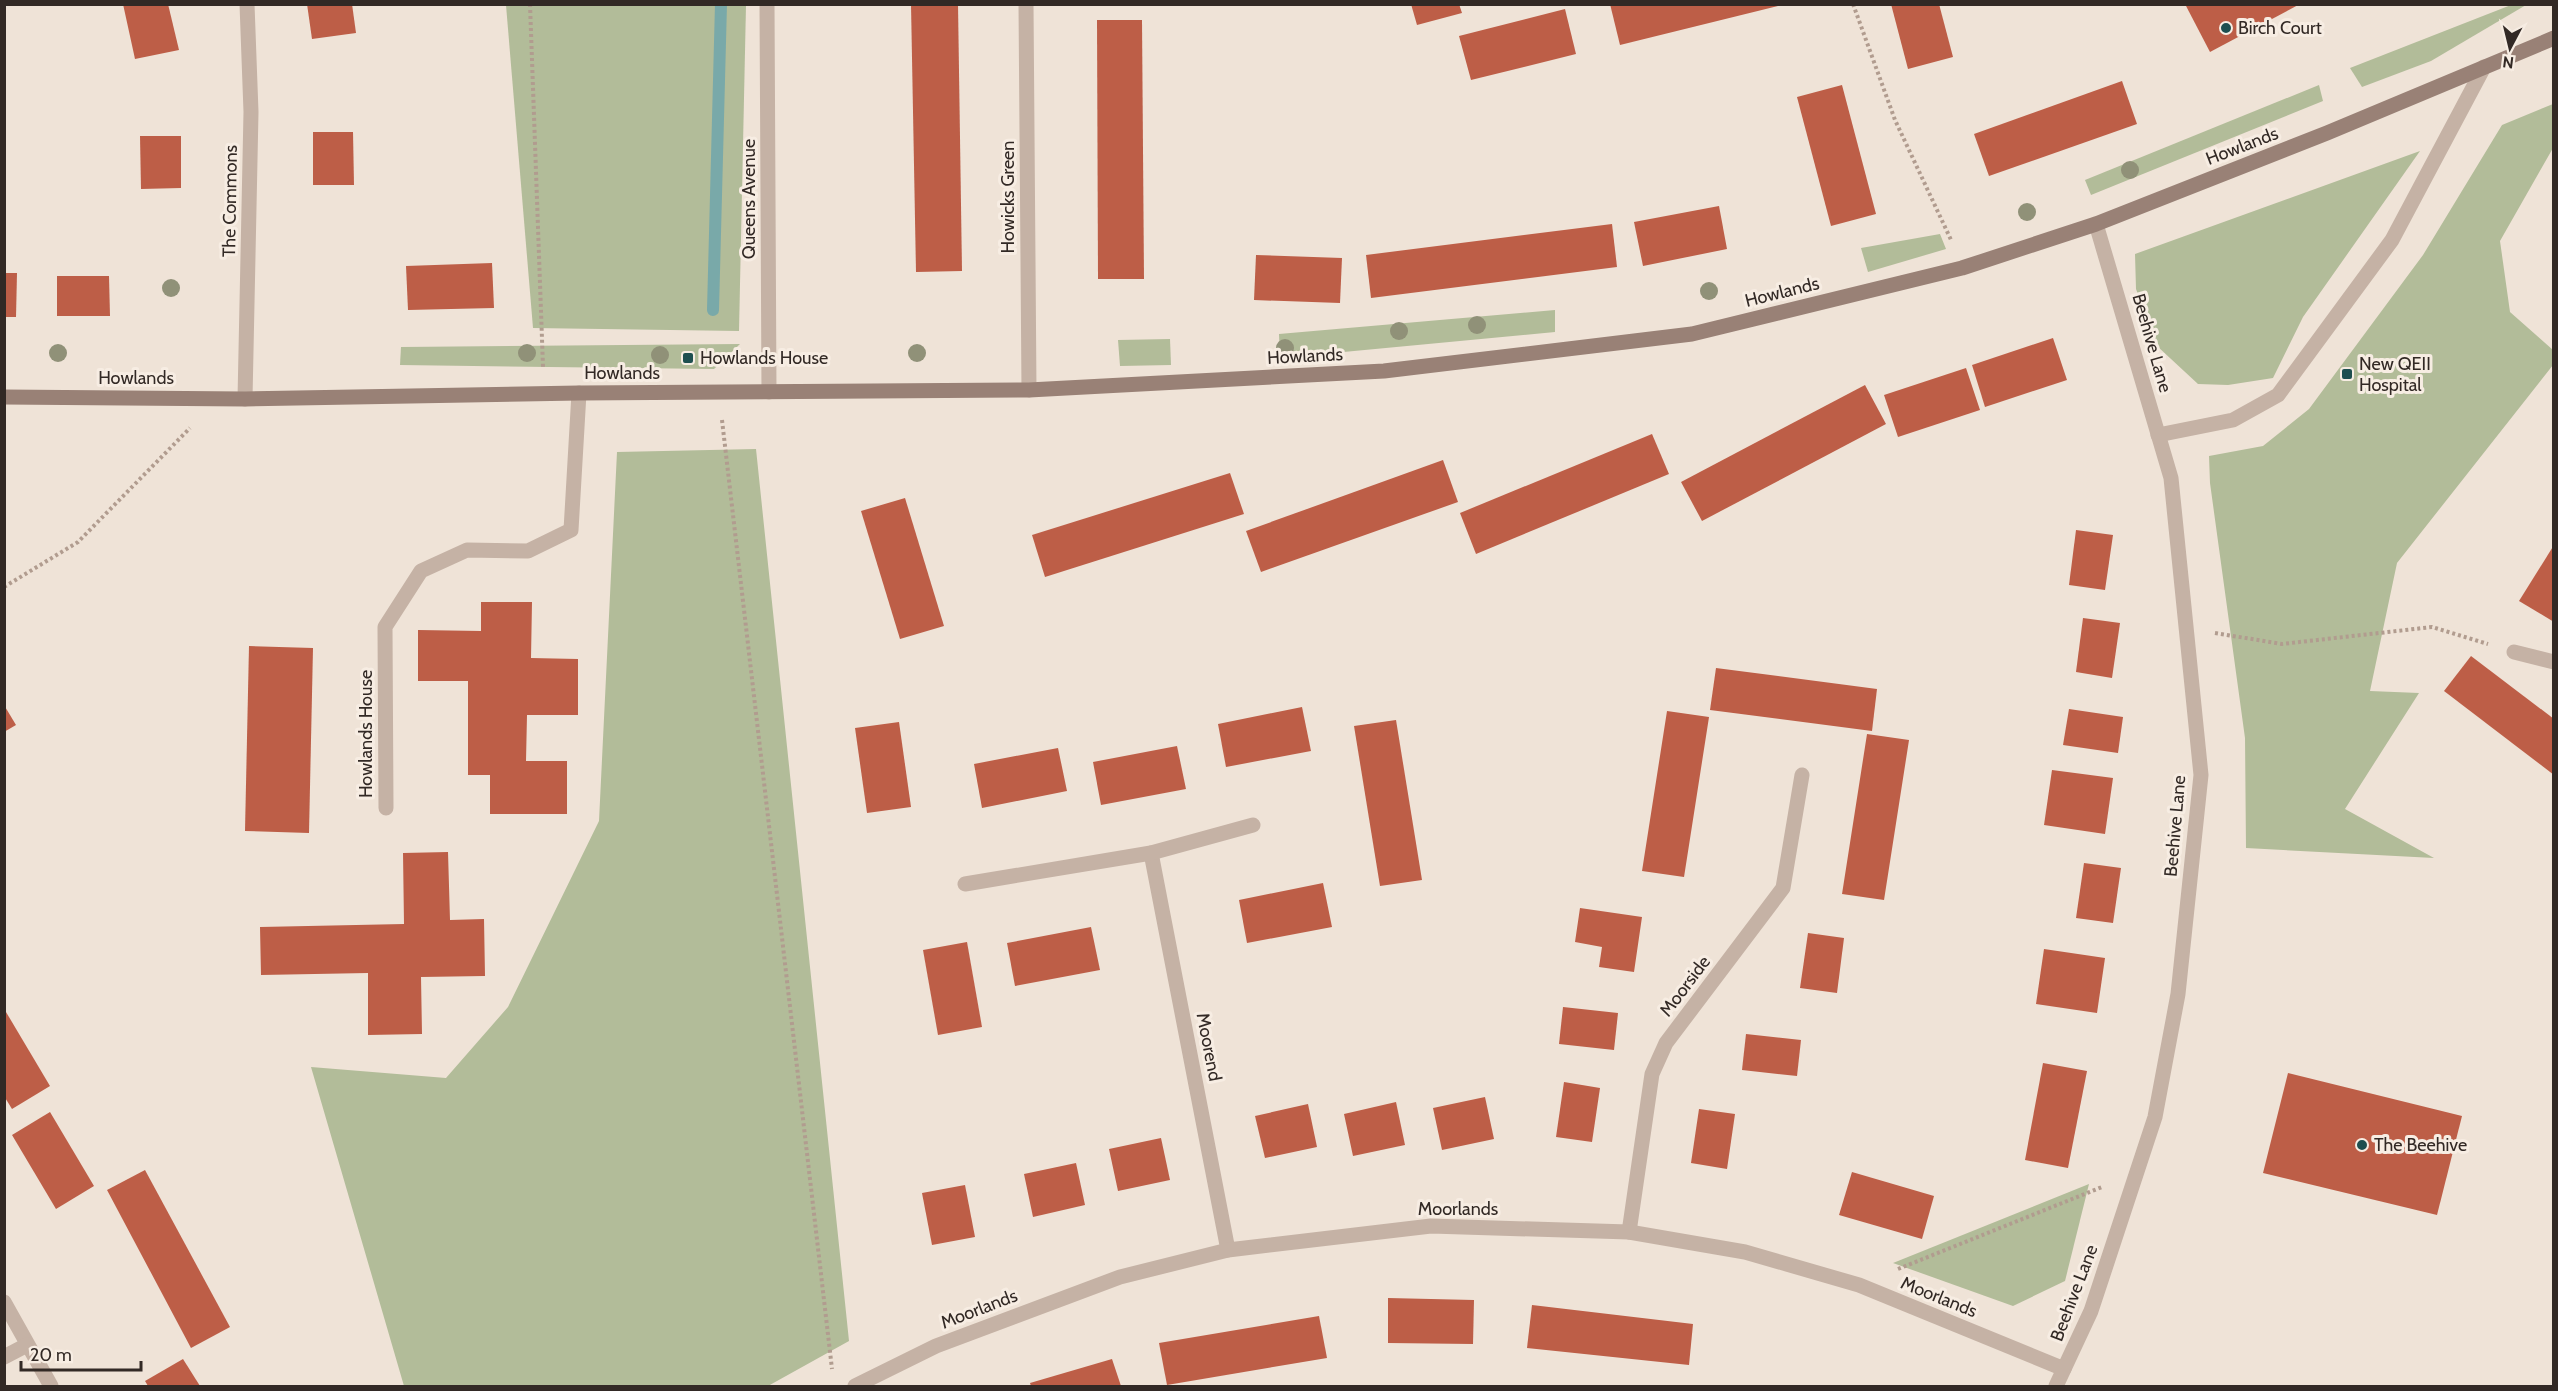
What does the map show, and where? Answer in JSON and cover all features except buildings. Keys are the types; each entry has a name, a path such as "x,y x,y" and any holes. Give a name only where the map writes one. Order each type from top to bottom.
{"street":[{"name":"The Commons","path":"245,399 250,112 247,4"},
{"name":"Queens Avenue","path":"767,4 769,392"},
{"name":"Howicks Green","path":"1026,4 1029,390"},
{"name":"Howlands","path":"4,397 245,399 579,393 1029,390 1384,371 1692,334 1962,268 2096,224 2327,134 2553,38"},
{"path":"2158,435 2233,420 2278,395 2392,240 2484,67"},
{"name":"Beehive Lane","path":"2056,1386 2091,1311 2155,1117 2178,994 2201,775 2171,478 2096,224"},
{"name":"Howlands House","path":"386,808 385,627 421,571 467,550 528,551 570,530 579,393"},
{"path":"2514,652 2553,662"},
{"name":"Moorside","path":"1629,1232 1652,1074 1666,1043 1783,888 1802,775"},
{"path":"965,884 1151,853 1253,825"},
{"name":"Moorend","path":"1151,853 1228,1250"},
{"name":"Moorlands","path":"855,1386 936,1346 1120,1277 1228,1250 1431,1226 1629,1232 1745,1252 1859,1285 2064,1369"},
{"path":"4,1302 51,1386"},
{"path":"4,1357 27,1345"}],"path":[{"path":"530,4 544,394"},
{"path":"1853,4 1894,120 1946,226 1962,268"},
{"path":"719,392 832,1375"},
{"path":"4,587 78,542 220,398"},
{"path":"2187,629 2282,644 2432,627 2514,652"},
{"path":"1859,1285 2137,1173"}],"green space":[{"path":"506,5 746,5 739,331 533,328"},
{"path":"2511,5 2526,5 2431,61 2362,87 2350,68"},
{"path":"2319,85 2323,101 2091,195 2085,180"},
{"path":"2553,104 2553,148 2500,241 2510,312 2553,350 2553,365 2397,563 2370,691 2419,693 2345,809 2434,858 2246,848 2245,738 2210,483 2209,456 2263,446 2309,409 2423,255 2502,125"},
{"path":"2420,151 2303,317 2273,378 2228,385 2198,384 2157,346 2136,289 2135,254"},
{"path":"1940,234 1946,249 1868,272 1861,248"},
{"path":"1555,310 1555,332 1280,358 1279,334"},
{"path":"1170,339 1171,365 1120,366 1118,340"},
{"path":"740,344 714,369 400,365 401,347"},
{"path":"756,449 849,1341 768,1386 404,1386 311,1067 446,1078 508,1007 599,821 617,452"},
{"path":"2089,1184 2065,1281 2013,1306 1893,1263"}],"waterway":[{"path":"713,310 721,4"}],"place":[{"name":"Birch Court","path":"2226,28"},
{"name":"Howlands House","path":"688,358"},
{"name":"New QEII Hospital","path":"2347,374"},
{"name":"The Beehive","path":"2362,1145"}]}
